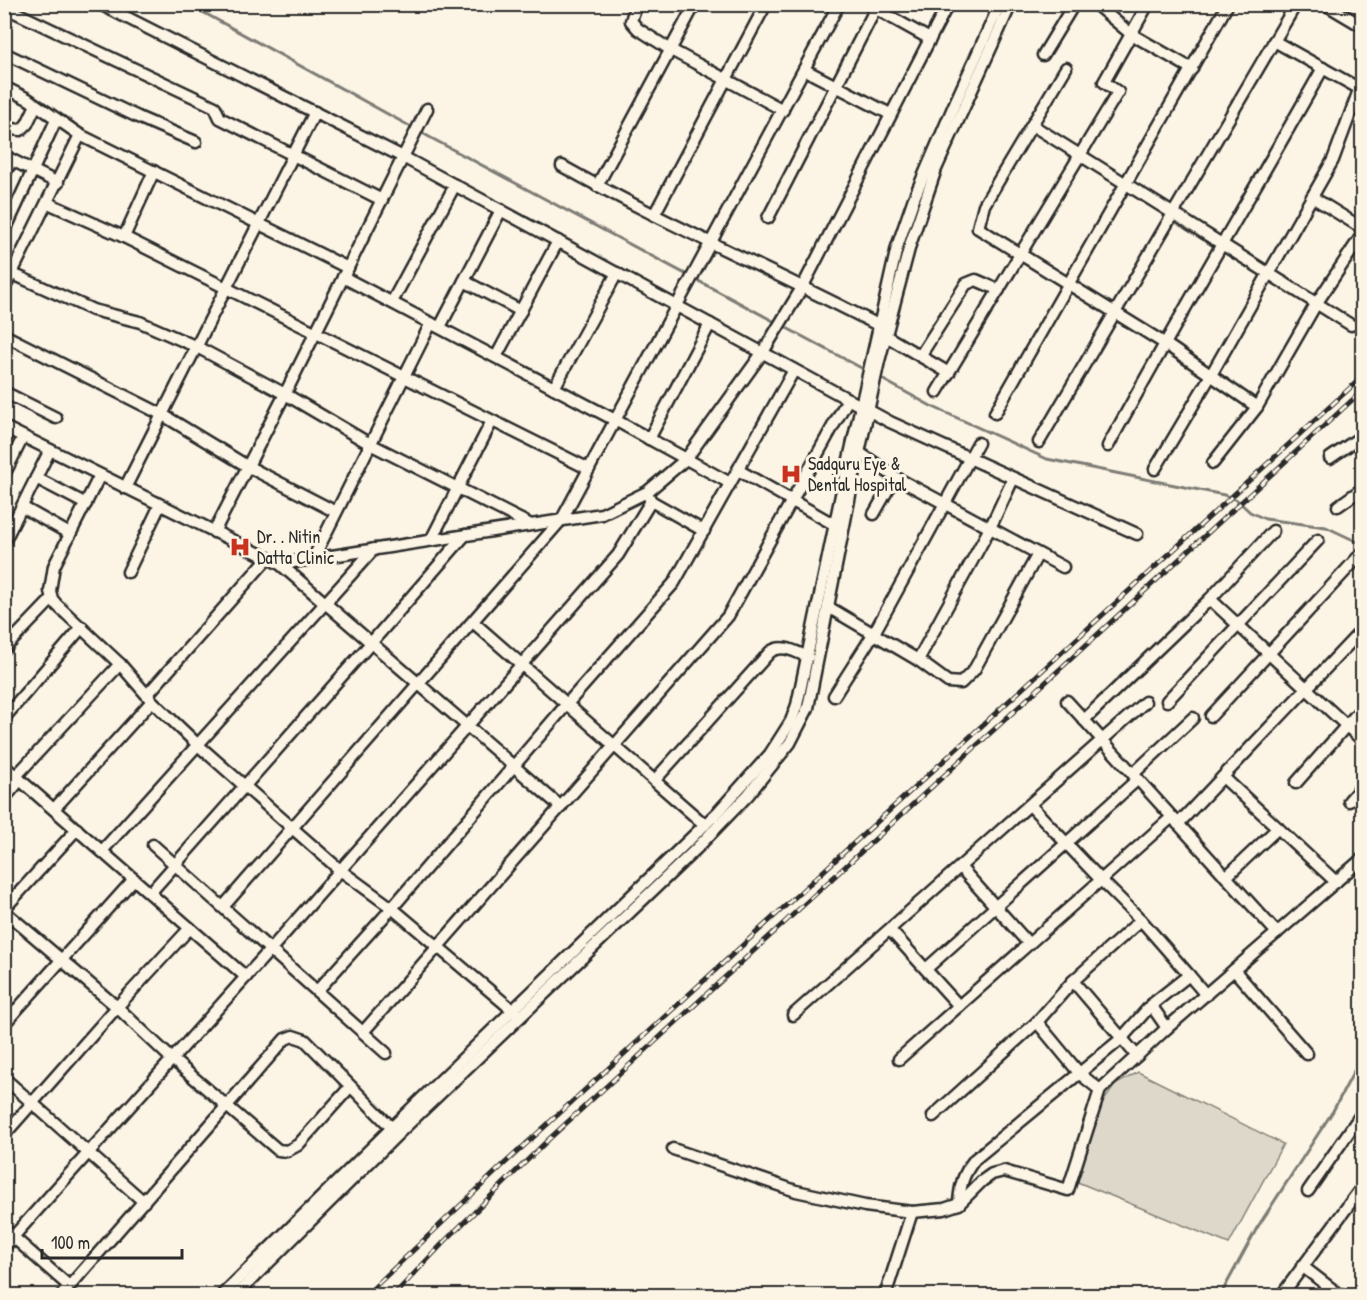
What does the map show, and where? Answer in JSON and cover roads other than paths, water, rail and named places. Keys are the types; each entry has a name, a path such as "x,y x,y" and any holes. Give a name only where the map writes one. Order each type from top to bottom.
{"street":[{"path":"100,4 455,185 865,409 1013,480 1137,534"},
{"path":"636,4 632,21 638,29 670,50 783,110"},
{"path":"597,186 695,4"},
{"path":"654,215 766,4"},
{"path":"223,907 562,519 839,4"},
{"path":"4,1247 270,950 618,555 649,496 686,459 763,352 804,286 948,4"},
{"path":"235,1296 705,825 758,769 781,739 797,705 835,525 870,389 878,325 897,247 914,198 1000,4"},
{"path":"875,360 886,336 910,244 933,177 1011,4"},
{"path":"1043,55 1074,4"},
{"path":"1095,4 1131,34 1192,69"},
{"path":"937,392 1118,92 1104,82 1148,4"},
{"path":"995,412 1228,4"},
{"path":"1039,442 1296,4"},
{"path":"1325,4 1362,26"},
{"path":"4,7 215,107 220,118 382,200"},
{"path":"768,218 877,7 930,39"},
{"path":"1155,469 1333,160 1361,86 1275,41"},
{"path":"4,53 140,118 196,141"},
{"path":"1066,68 984,205 978,228 1116,312 1257,407"},
{"path":"1108,446 1164,343 1224,244 1323,68"},
{"path":"805,70 890,114"},
{"path":"4,87 36,105 80,135 259,223 346,272 392,302 730,483"},
{"path":"4,126 21,129 27,124 36,105"},
{"path":"214,531 427,109"},
{"path":"126,488 315,112"},
{"path":"7,226 56,120"},
{"path":"1032,125 1351,325"},
{"path":"4,289 8,272 48,203 80,135"},
{"path":"4,175 8,158 58,183"},
{"path":"562,166 710,244 804,286 878,325"},
{"path":"124,237 154,171"},
{"path":"392,302 455,185"},
{"path":"1312,197 1362,228"},
{"path":"48,203 124,237 589,469"},
{"path":"313,559 403,377 464,281 501,210"},
{"path":"1213,463 1257,407 1316,304 1362,235"},
{"path":"496,357 558,241"},
{"path":"8,272 93,310 140,322 196,347 285,394 370,444 529,524"},
{"path":"554,388 617,273"},
{"path":"920,356 966,284 976,280 999,290"},
{"path":"464,281 521,311"},
{"path":"650,439 710,324"},
{"path":"4,335 163,415 248,466 336,512"},
{"path":"886,336 949,373"},
{"path":"317,991 674,583 794,370"},
{"path":"4,392 56,418"},
{"path":"363,1032 728,616 848,399"},
{"path":"222,1296 392,1128 696,849 778,760 800,726 808,708 860,453 865,409"},
{"path":"430,540 492,421"},
{"path":"4,428 280,564 561,807"},
{"path":"1330,458 1362,436"},
{"path":"4,476 23,437"},
{"path":"834,696 874,633 978,442"},
{"path":"4,542 50,450"},
{"path":"860,453 895,477 1064,567"},
{"path":"738,470 835,525"},
{"path":"100,475 51,573 52,599 120,664 149,698 198,745 340,870 392,908 517,1014"},
{"path":"874,514 895,477"},
{"path":"36,478 86,504"},
{"path":"918,660 990,528 1013,480"},
{"path":"1338,506 1362,489"},
{"path":"280,564 602,514 649,496"},
{"path":"649,496 704,531"},
{"path":"128,572 160,505"},
{"path":"22,507 70,534"},
{"path":"1084,720 1210,599 1273,531"},
{"path":"150,892 465,535"},
{"path":"1167,701 1318,540"},
{"path":"102,851 374,549"},
{"path":"1211,716 1362,553"},
{"path":"828,607 918,660 948,682 961,683 974,670 1038,554"},
{"path":"54,809 268,558"},
{"path":"4,649 52,599"},
{"path":"1210,599 1362,740"},
{"path":"473,622 705,825"},
{"path":"4,718 82,627"},
{"path":"899,1059 1101,880 1175,821 1223,777 1362,630"},
{"path":"655,780 770,651 781,647 808,657"},
{"path":"4,799 18,778 120,664"},
{"path":"1067,700 1277,933"},
{"path":"793,1015 1145,702"},
{"path":"1296,783 1362,708"},
{"path":"926,969 1066,843 1136,777 1193,718"},
{"path":"4,766 246,977"},
{"path":"1223,777 1336,882"},
{"path":"1349,801 1362,786"},
{"path":"1030,804 1141,920 1206,994"},
{"path":"1226,877 1278,828"},
{"path":"77,829 4,910 278,1150 287,1152 298,1145 350,1087"},
{"path":"153,845 386,1053"},
{"path":"673,1149 796,1191 865,1206 912,1212 944,1209 959,1204 982,1181 992,1174 1004,1171 1068,1190 1100,1090 1167,1028 1362,859"},
{"path":"960,867 1029,944"},
{"path":"4,1023 134,879"},
{"path":"933,1116 1037,1022 1073,981 1141,920"},
{"path":"4,1135 190,928"},
{"path":"890,930 959,1006"},
{"path":"1234,970 1307,1054"},
{"path":"959,1204 960,1184 965,1171 975,1159 1121,1039 1151,1005 1189,975"},
{"path":"1073,981 1137,1056"},
{"path":"1151,1005 1167,1028"},
{"path":"1037,1022 1080,1074 1100,1090"},
{"path":"61,1296 285,1039 293,1036 305,1040 392,1128"},
{"path":"4,1078 144,1202"},
{"path":"1308,1191 1362,1114"},
{"path":"1281,1296 1362,1187"},
{"path":"885,1296 912,1212"},
{"path":"4,1229 69,1286"},
{"path":"1302,1266 1341,1296"},
{"path":"4,1291 9,1296"},
{"path":"1359,1296 1362,1291"}],"waterway":[{"path":"188,4 433,139 777,323"},
{"path":"783,326 867,371"},
{"path":"878,377 931,406 1047,459 1224,495 1237,500 1250,512 1265,519 1326,527 1362,544"},
{"path":"1220,1296 1257,1228 1333,1111 1362,1056"}],"railway":[{"path":"365,1296 503,1165 1362,377"},
{"path":"393,1296 445,1241 548,1140 1362,391"}],"place":[{"name":"Sadguru Eye & Dental Hospital","path":"791,474"},
{"name":"Dr. . Nitin Datta Clinic","path":"240,547"}]}
